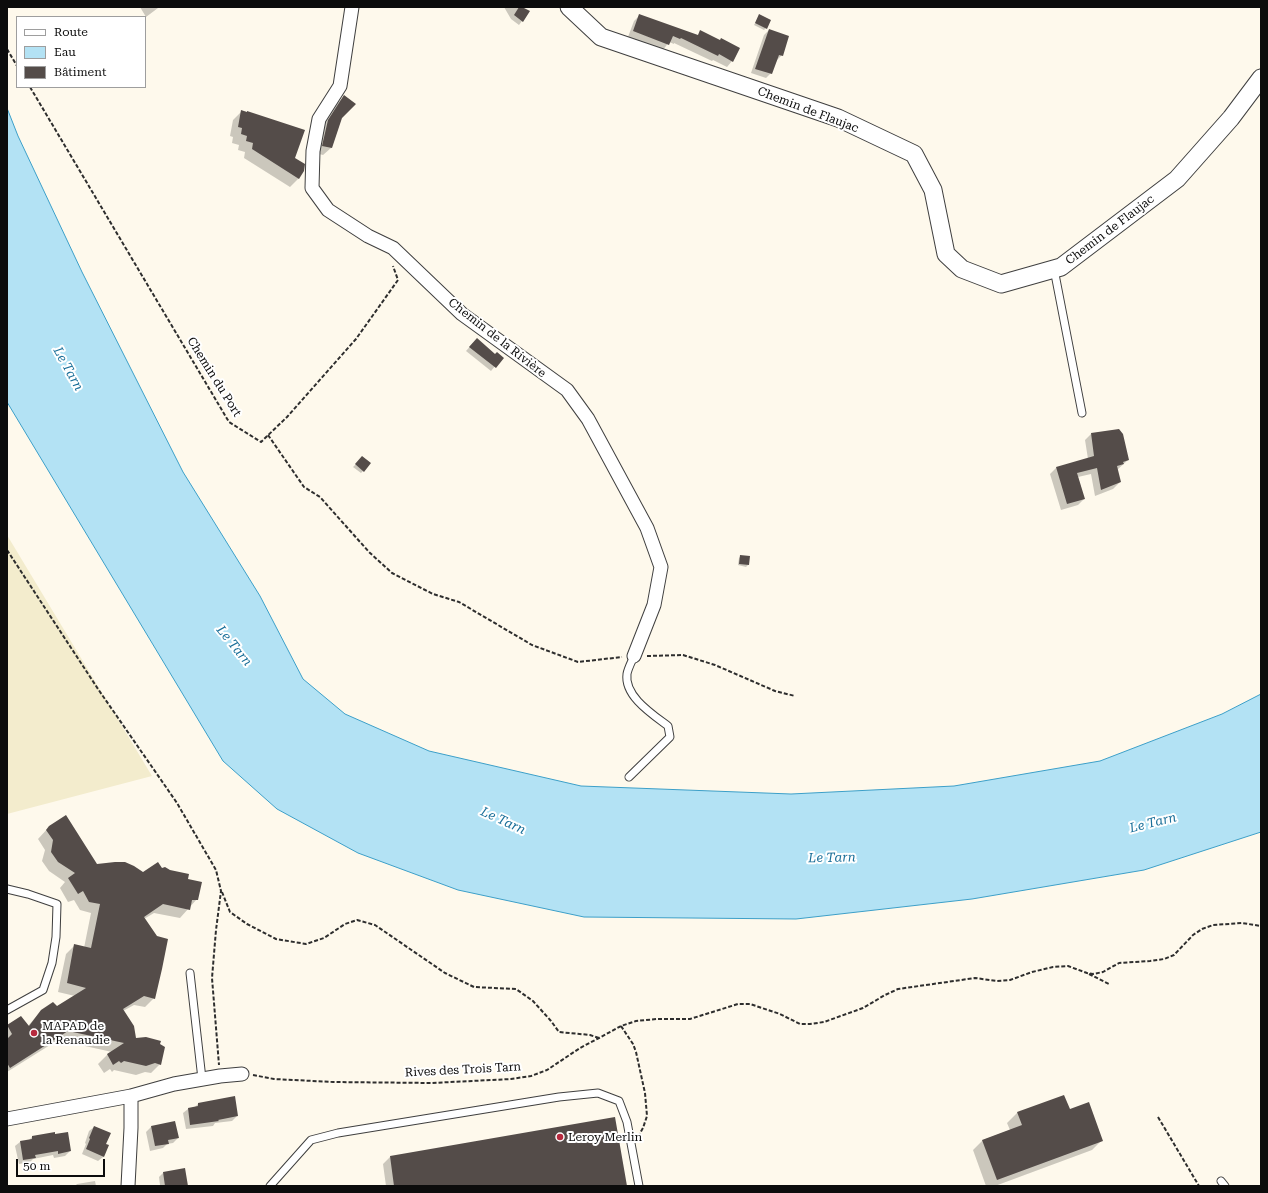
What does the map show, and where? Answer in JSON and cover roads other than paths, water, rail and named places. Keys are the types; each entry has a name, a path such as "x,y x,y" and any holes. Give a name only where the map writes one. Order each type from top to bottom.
{"street":[{"name":"Chemin de la Rivière","path":"352,7 340,86 318,119 313,151 312,188 328,210 368,236 393,248 462,314 567,390 588,419 647,528 661,567 654,605 634,656"},
{"name":"Chemin de Flaujac","path":"569,7 601,37 838,118 914,154 932,190 946,254 962,269 1001,284 1061,267 1177,179 1232,118 1261,78"},
{"path":"7,1119 131,1096 174,1084 220,1076 242,1074"},
{"path":"128,1186 131,1096"}],"lane":[{"path":"1054,269 1082,413"},
{"path":"629,777 670,737 668,726 645,709 628,688 627,673 634,656"},
{"path":"7,889 28,894 57,904 56,937 52,963 43,990 7,1010"},
{"path":"190,973 202,1079"},
{"path":"270,1186 311,1140 338,1133 598,1093 619,1101 627,1122 639,1186"}],"water":[{"name":"Le Tarn","path":"7,108 18,136 82,272 183,472 260,596 303,679 345,714 429,751 581,786 791,794 954,786 1100,761 1222,714 1261,694 1261,832 1144,870 972,899 796,919 584,917 458,890 358,853 277,809 223,761 7,402"}],"place":[{"name":"MAPAD de la Renaudie","path":"34,1033"},
{"name":"Leroy Merlin","path":"560,1137"}]}
